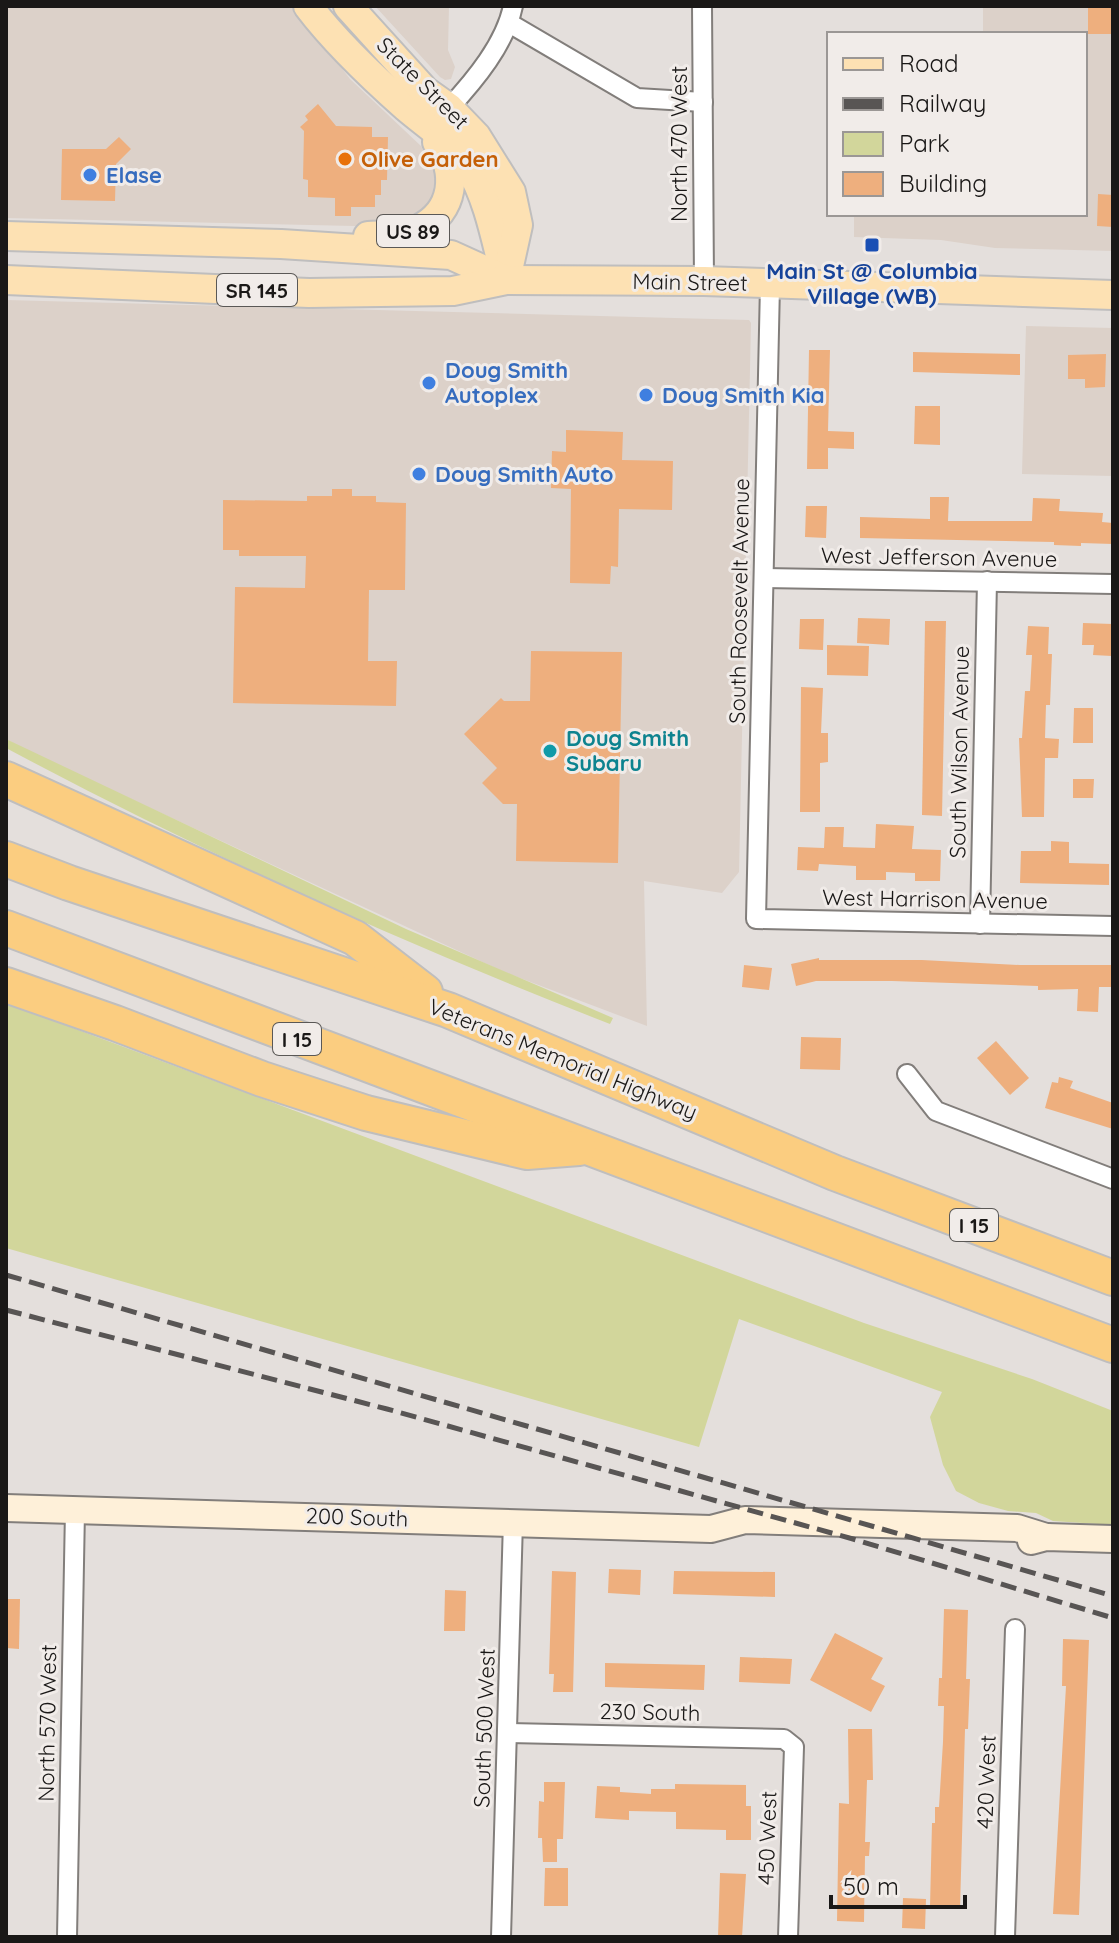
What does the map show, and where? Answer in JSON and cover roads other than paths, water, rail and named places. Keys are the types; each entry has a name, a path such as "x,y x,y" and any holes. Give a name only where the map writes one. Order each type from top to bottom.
{"highway":[{"path":"6,779 355,938 448,1010"},
{"name":"Veterans Memorial Highway","path":"6,859 448,1010 835,1173 1113,1278"},
{"name":"I 15","path":"6,928 1113,1345"},
{"path":"6,985 262,1079 366,1113 527,1152 590,1147"}],"main road":[{"name":"State Street","path":"348,6 425,91 449,108 476,136 511,192 518,225 506,280"},
{"name":"US 89","path":"315,15 356,60 423,122"},
{"name":"State Street","path":"423,122 451,142 469,166 489,210 506,280"},
{"name":"State Street","path":"281,244 313,236 402,235 433,219 443,208 452,173 446,155 423,122"},
{"name":"Main Street","path":"6,236 281,244 451,255 506,280"},
{"name":"Main Street","path":"6,280 309,293 453,291 506,280 704,281 1113,295"}],"street":[{"name":"North 470 West","path":"702,6 704,281"},
{"path":"449,108 501,39 511,15 637,98 703,102"},
{"name":"South Roosevelt Avenue","path":"756,919 770,285"},
{"name":"West Jefferson Avenue","path":"764,578 1113,584"},
{"name":"South Wilson Avenue","path":"980,924 987,581"},
{"name":"West Harrison Avenue","path":"756,919 1113,926"},
{"path":"907,1074 936,1111 1113,1179"},
{"name":"200 South","path":"6,1508 710,1529 745,1520 1017,1528 1046,1537 1113,1539"},
{"name":"North 570 West","path":"67,1937 75,1510"},
{"name":"South 500 West","path":"501,1937 513,1521"},
{"name":"420 West","path":"1005,1937 1015,1629"},
{"name":"230 South","path":"509,1733 784,1739 790,1742"},
{"name":"450 West","path":"788,1937 794,1747 790,1742"}],"railway":[{"path":"6,1275 1113,1596"},
{"path":"6,1310 387,1409 853,1539 1113,1618"}],"place":[{"name":"Olive Garden","path":"345,159"},
{"name":"Elase","path":"90,175"},
{"name":"Main St @ Columbia Village (WB)","path":"872,245"},
{"name":"Doug Smith Autoplex","path":"429,383"},
{"name":"Doug Smith Kia","path":"646,395"},
{"name":"Doug Smith Auto","path":"419,474"},
{"name":"Doug Smith Subaru","path":"550,751"}]}
